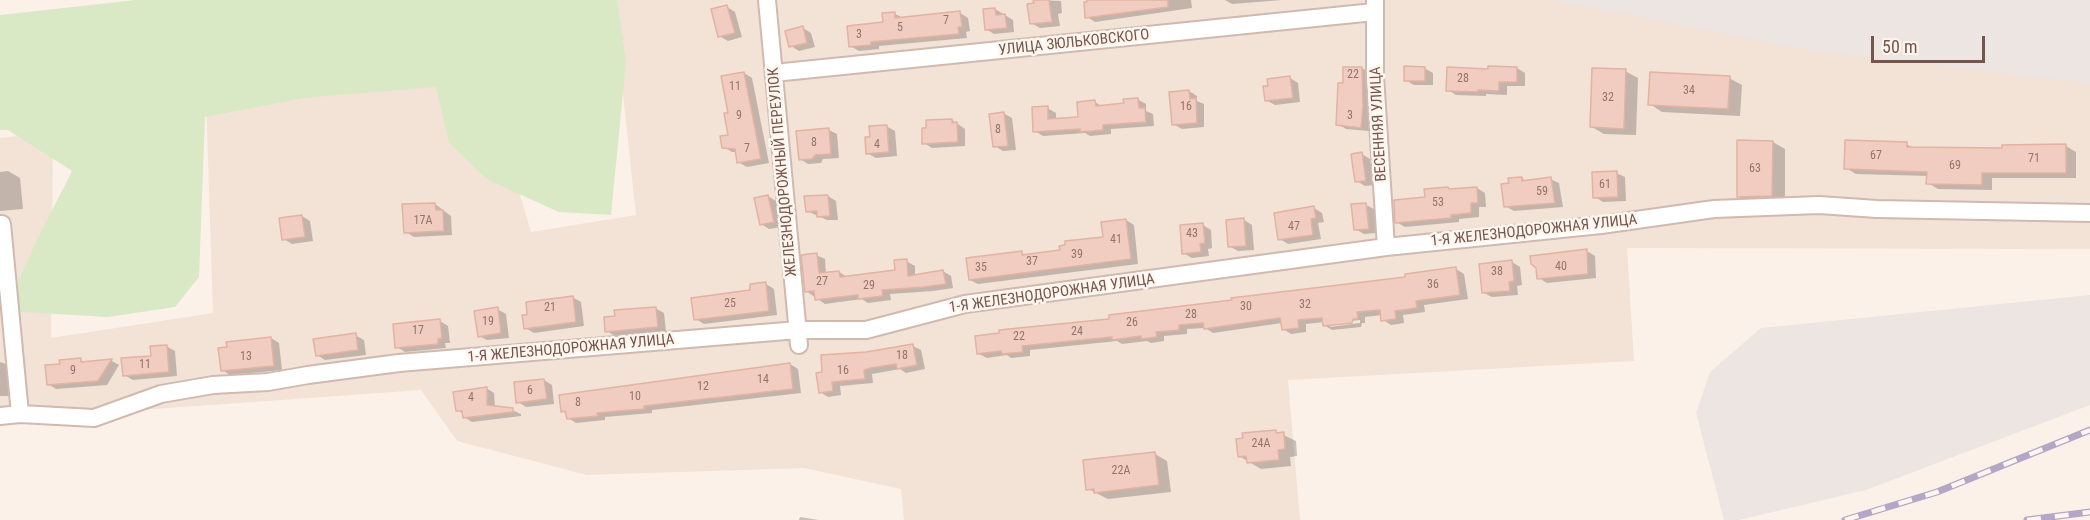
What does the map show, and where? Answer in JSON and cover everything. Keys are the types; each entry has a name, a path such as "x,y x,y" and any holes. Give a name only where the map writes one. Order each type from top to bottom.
{"street":[{"name":"ЖЕЛЕЗНОДОРОЖНЫЙ ПЕРЕУЛОК","path":"767,0 798,338"},
{"name":"УЛИЦА ЗЮЛЬКОВСКОГО","path":"774,74 1374,6"},
{"name":"ВЕСЕННЯЯ УЛИЦА","path":"1374,6 1376,87 1386,247"},
{"name":"1-Я ЖЕЛЕЗНОДОРОЖНАЯ УЛИЦА","path":"0,416 20,414 94,418 161,394 213,386 268,382 399,363 798,338 866,330 965,304 1386,247 1601,225 1714,208 1819,204 1877,209 2090,213"},
{"path":"0,224 2,224 20,414"}],"shaded area":[{"path":"613,0 2090,0 2090,249 1627,248 1634,361 1288,380 1300,520 904,520 901,489 804,468 587,475 457,441 421,390 0,420 0,138 53,132 51,338 213,313 206,98 484,73 531,232 636,215"},
{"path":"1552,0 2090,0 2090,83 1820,52"},
{"path":"2090,295 2090,405 1866,490 1739,520 1724,520 1696,413 1710,372 1761,328"}],"green space":[{"path":"136,0 617,0 626,62 611,215 559,212 488,180 449,143 436,87 303,98 205,117 199,277 175,307 108,317 5,311 36,242 72,171 8,130 0,130 0,15"}],"building":[{"path":"1033,0 1049,0 1052,22 1030,24 1027,4 1034,3"},
{"path":"1087,0 1168,0 1168,7 1085,18 1084,2"},
{"path":"727,5 735,33 718,37 711,9"},
{"path":"995,8 996,15 1005,14 1007,28 985,30 983,9"},
{"path":"960,11 962,27 958,27 959,34 871,42 871,45 849,47 847,26 883,22 882,13 895,12 895,18"},
{"path":"803,26 807,43 789,47 785,31"},
{"path":"1404,66 1425,67 1425,81 1404,81"},
{"path":"1488,66 1517,67 1517,82 1499,82 1499,91 1446,91 1447,67 1488,69"},
{"path":"1343,67 1362,67 1361,128 1336,125 1338,83 1343,83"},
{"path":"1592,68 1626,69 1624,129 1590,127"},
{"path":"744,72 761,159 737,163 735,149 722,148 720,136 728,135 724,113 728,113 721,76"},
{"path":"1650,72 1730,76 1728,109 1648,105"},
{"path":"1290,76 1293,98 1265,101 1263,86 1268,86 1267,79"},
{"path":"1189,90 1190,99 1196,98 1197,123 1172,125 1169,92"},
{"path":"1138,98 1139,108 1145,108 1146,122 1103,125 1103,130 1033,132 1032,107 1048,106 1048,119 1078,117 1077,102 1095,100 1096,106 1124,103 1123,99"},
{"path":"1004,112 1008,146 993,147 989,114"},
{"path":"952,119 952,123 957,122 958,142 922,144 922,128 926,128 926,120"},
{"path":"887,125 889,152 866,154 865,137 870,137 869,126"},
{"path":"829,128 831,154 815,155 812,159 799,160 796,131"},
{"path":"1737,140 1773,141 1772,196 1737,197"},
{"path":"1845,140 1907,142 1907,147 2002,148 2002,145 2066,144 2066,173 1982,173 1982,185 1926,184 1927,172 1844,169"},
{"path":"1362,152 1366,181 1355,182 1351,154"},
{"path":"1617,171 1618,197 1593,198 1592,172"},
{"path":"1522,177 1522,181 1551,177 1555,203 1504,207 1501,184 1509,183 1508,178"},
{"path":"1448,187 1449,189 1477,187 1478,203 1471,203 1471,213 1451,215 1451,218 1395,223 1394,200 1425,197 1424,189"},
{"path":"768,195 774,222 760,225 754,198"},
{"path":"828,195 830,216 817,217 817,211 806,212 804,196"},
{"path":"435,203 436,210 443,210 444,231 404,233 402,204"},
{"path":"1366,203 1369,229 1354,230 1351,204"},
{"path":"1314,206 1316,218 1311,219 1313,235 1278,240 1274,213"},
{"path":"302,215 305,237 282,240 279,218"},
{"path":"1244,218 1246,246 1228,247 1226,220"},
{"path":"1126,219 1131,259 969,280 966,258 1022,251 1022,255 1060,250 1059,246 1065,245 1065,241 1103,237 1101,222"},
{"path":"1203,223 1205,243 1200,244 1201,252 1182,254 1180,225"},
{"path":"1587,249 1588,274 1537,279 1536,268 1531,264 1530,256"},
{"path":"817,253 819,273 839,271 840,277 895,270 894,260 907,259 908,276 943,270 946,284 882,290 883,296 858,299 858,295 815,300 814,291 805,292 801,255"},
{"path":"1512,260 1514,281 1509,282 1510,291 1482,293 1479,264"},
{"path":"1456,267 1460,295 1416,301 1417,308 1395,311 1396,319 1381,321 1380,310 1357,312 1358,319 1353,319 1352,323 1323,326 1322,318 1298,320 1299,328 1282,330 1280,318 1204,329 1203,323 1179,325 1179,330 1156,332 1157,337 1141,339 1141,336 1112,340 1112,337 1022,346 1023,352 1002,354 1001,351 977,354 975,336 999,333 999,330 1109,319 1109,315 1405,277 1405,274"},
{"path":"766,282 769,311 694,320 691,298 750,290 750,284"},
{"path":"573,296 576,322 524,329 522,315 527,315 526,302"},
{"path":"498,307 501,333 478,337 474,311"},
{"path":"656,307 658,327 605,332 604,317 615,316 614,310"},
{"path":"440,319 442,338 438,339 438,344 395,348 393,324"},
{"path":"356,333 358,350 316,356 313,339"},
{"path":"271,337 274,366 221,371 218,348 227,347 226,342"},
{"path":"913,344 917,365 897,369 896,364 864,370 865,379 832,382 833,391 819,393 816,373 822,372 821,355 866,352"},
{"path":"167,345 169,372 123,376 121,358 151,356 150,346"},
{"path":"81,358 81,362 112,359 98,381 47,385 45,365 60,364 59,360"},
{"path":"790,363 793,389 644,406 644,409 597,413 598,416 567,419 565,411 561,412 559,395"},
{"path":"544,379 547,399 516,403 514,382"},
{"path":"487,387 487,405 513,408 513,412 463,418 462,411 456,411 453,392"},
{"path":"1276,430 1276,433 1284,432 1285,449 1278,450 1279,460 1247,463 1246,456 1238,457 1236,439 1243,438 1242,433"},
{"path":"1155,452 1159,485 1094,493 1094,489 1086,490 1083,460"}],"railway":[{"path":"1845,520 1937,492 2090,430"},
{"path":"2027,520 2090,512"}]}
